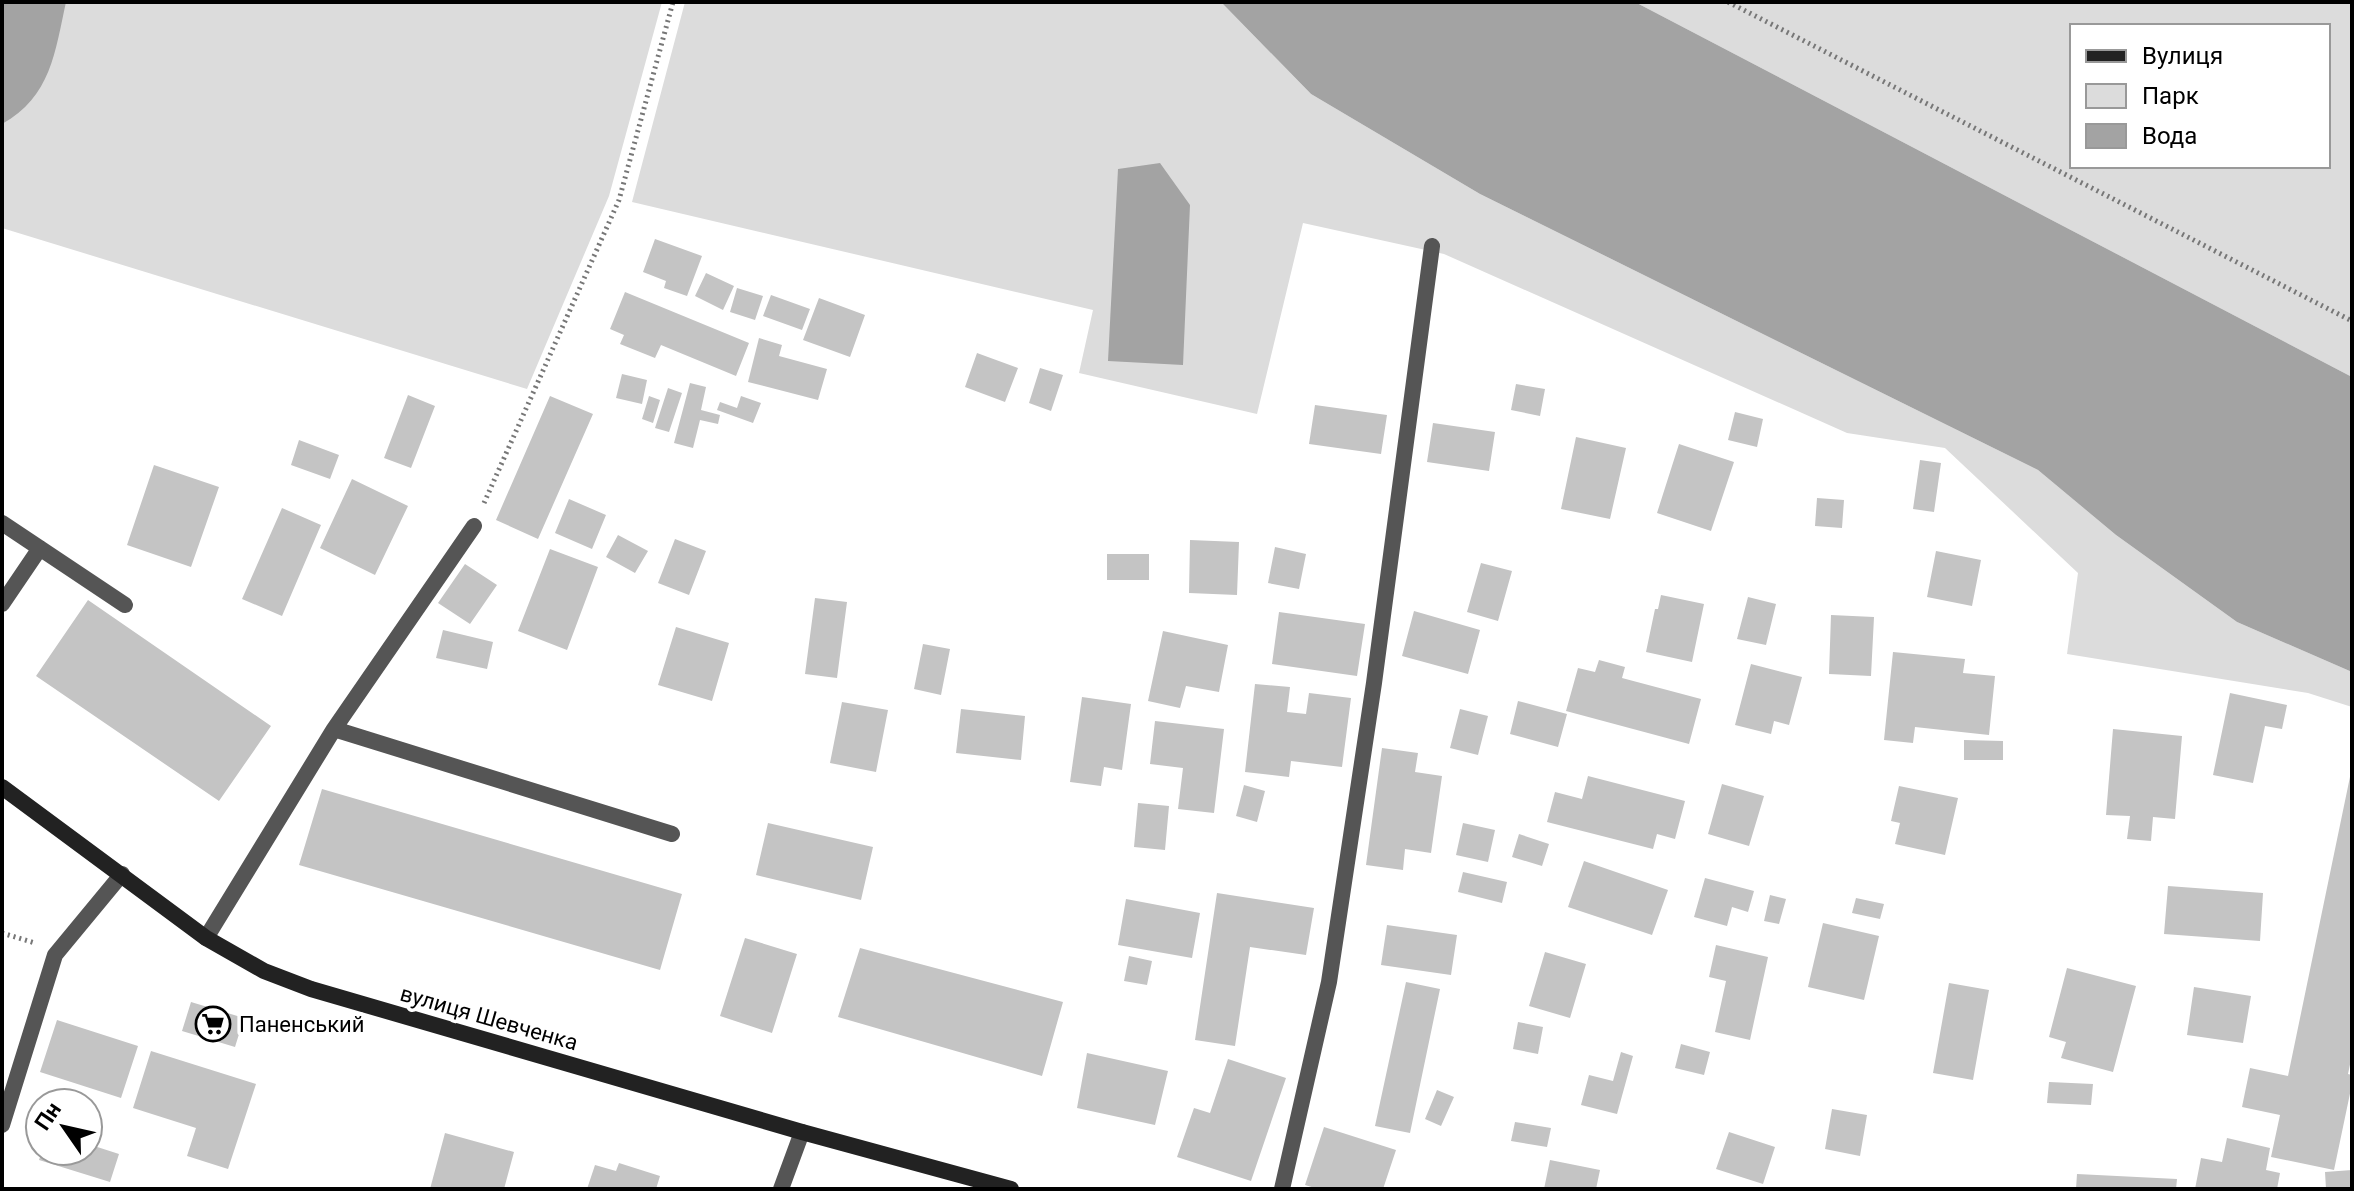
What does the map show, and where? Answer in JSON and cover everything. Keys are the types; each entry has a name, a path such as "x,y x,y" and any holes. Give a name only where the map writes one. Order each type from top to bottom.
{"main road":[{"name":"вулиця Шевченка","path":"2,787 206,938 264,971 311,989 802,1132 1011,1189"}],"street":[{"path":"1282,1189 1329,982 1374,683 1432,246"},
{"path":"2,523 125,605"},
{"path":"206,938 334,729 474,526"},
{"path":"2,604 40,548"},
{"path":"334,729 672,834"},
{"path":"2,1125 55,955 122,874"},
{"path":"781,1189 802,1132"}],"path":[{"path":"474,526 619,200 673,2"},
{"path":"1728,2 2352,321"},
{"path":"2,933 36,944"}],"green space":[{"path":"2,2 662,2 609,196 527,389 2,228"},
{"path":"685,2 1221,2 1311,94 1480,194 2038,470 2116,535 2237,622 2352,672 2352,707 2308,693 2067,654 2078,573 1945,448 1847,433 1444,254 1303,223 1257,414 1079,373 1093,310 632,202"},
{"path":"1635,2 2352,2 2352,377"}],"water":[{"path":"2,2 66,2 54,55 41,87 31,101 2,124"},
{"path":"1221,2 1635,2 2352,377 2352,672 2237,622 2116,535 2038,470 1480,194 1311,94"},
{"path":"1160,163 1190,205 1183,365 1108,361 1118,169"}],"building":[{"path":"655,239 702,256 687,296 664,288 666,281 643,272"},
{"path":"706,273 734,286 723,310 695,296"},
{"path":"737,288 763,296 755,320 730,312"},
{"path":"625,292 749,343 736,376 661,345 655,358 620,344 624,335 610,329"},
{"path":"771,295 810,309 802,330 763,316"},
{"path":"819,298 865,315 850,357 803,340"},
{"path":"759,338 782,345 779,356 827,369 818,400 748,382"},
{"path":"977,353 1018,368 1005,402 965,387"},
{"path":"1040,368 1063,375 1051,411 1029,403"},
{"path":"622,374 647,380 642,404 616,398"},
{"path":"690,383 706,387 701,410 720,415 718,424 700,420 693,448 674,443"},
{"path":"1516,384 1545,389 1540,416 1511,410"},
{"path":"668,388 682,393 669,432 655,428"},
{"path":"408,395 435,406 411,468 384,458"},
{"path":"550,396 593,414 538,539 496,520"},
{"path":"649,396 660,400 653,423 642,419"},
{"path":"741,396 761,403 753,423 717,410 720,402 737,408"},
{"path":"1315,405 1387,415 1381,454 1309,444"},
{"path":"1735,412 1763,419 1757,447 1728,440"},
{"path":"1433,423 1495,432 1489,471 1427,462"},
{"path":"1576,437 1626,448 1610,519 1561,509"},
{"path":"299,440 339,455 330,479 291,465"},
{"path":"1679,444 1734,462 1711,531 1657,513"},
{"path":"1920,460 1941,463 1934,512 1913,509"},
{"path":"154,465 219,487 191,567 127,545"},
{"path":"352,479 408,506 375,575 320,548"},
{"path":"1817,498 1844,500 1842,528 1815,526"},
{"path":"569,499 606,515 592,549 555,533"},
{"path":"282,508 321,525 282,616 242,599"},
{"path":"618,535 648,551 635,573 606,557"},
{"path":"675,539 706,551 689,595 658,583"},
{"path":"1190,540 1239,542 1237,595 1189,593"},
{"path":"1275,547 1306,554 1299,589 1268,583"},
{"path":"550,549 598,567 567,650 518,631"},
{"path":"1936,551 1981,560 1972,606 1927,597"},
{"path":"1107,554 1149,554 1149,580 1107,580"},
{"path":"1481,563 1512,571 1498,621 1467,612"},
{"path":"465,564 497,585 470,624 438,603"},
{"path":"1661,595 1704,604 1692,662 1646,652"},
{"path":"1748,597 1776,604 1766,645 1737,639"},
{"path":"815,598 847,602 837,678 805,674"},
{"path":"88,600 271,726 219,801 36,676"},
{"path":"1414,611 1480,630 1468,674 1402,656"},
{"path":"1279,612 1365,624 1357,676 1272,664"},
{"path":"1831,615 1874,617 1871,676 1829,674"},
{"path":"676,627 729,643 712,701 658,685"},
{"path":"443,630 493,642 487,669 436,658"},
{"path":"1163,631 1228,645 1219,692 1186,686 1180,708 1148,701"},
{"path":"923,644 950,649 941,695 914,689"},
{"path":"1893,652 1965,659 1963,673 1995,676 1989,735 1915,727 1913,743 1884,740"},
{"path":"1599,660 1625,667 1622,678 1701,699 1689,744 1566,711 1578,668 1595,672"},
{"path":"1751,664 1802,677 1789,725 1774,721 1771,734 1735,725"},
{"path":"1255,684 1290,687 1287,712 1306,714 1309,693 1351,698 1342,767 1291,761 1289,777 1245,772"},
{"path":"2230,693 2287,705 2282,729 2265,726 2253,783 2213,775"},
{"path":"1082,697 1131,704 1122,770 1104,767 1101,786 1070,782"},
{"path":"1518,701 1567,714 1558,747 1510,734"},
{"path":"842,702 888,710 876,772 830,763"},
{"path":"961,709 1025,716 1021,760 956,753"},
{"path":"1460,709 1488,716 1478,755 1450,748"},
{"path":"1155,721 1224,729 1214,813 1178,809 1183,768 1150,764"},
{"path":"2113,729 2182,736 2175,819 2153,817 2151,841 2127,839 2130,816 2106,815"},
{"path":"1964,740 2003,741 2003,760 1964,760"},
{"path":"1382,748 1418,753 1415,772 1442,776 1431,853 1405,849 1403,870 1366,865"},
{"path":"2351,772 2352,1055 2348,1074 2352,1075 2352,1084 2334,1170 2271,1157 2280,1115 2242,1107 2250,1068 2288,1076"},
{"path":"1588,776 1685,801 1675,839 1657,834 1653,849 1547,822 1555,792 1582,799"},
{"path":"1722,784 1764,796 1749,846 1708,834"},
{"path":"1244,785 1265,791 1257,822 1236,816"},
{"path":"1899,786 1958,798 1945,855 1895,844 1900,823 1891,821"},
{"path":"322,789 682,894 660,970 299,865"},
{"path":"1138,803 1169,806 1165,850 1134,847"},
{"path":"768,823 873,847 861,900 756,875"},
{"path":"1463,823 1495,830 1488,862 1456,855"},
{"path":"1519,834 1549,844 1542,866 1512,857"},
{"path":"1584,861 1668,890 1652,935 1568,907"},
{"path":"1463,872 1507,882 1502,903 1458,892"},
{"path":"1705,878 1754,891 1748,912 1732,907 1727,926 1694,917"},
{"path":"2168,886 2263,893 2260,941 2164,934"},
{"path":"1217,893 1314,908 1306,955 1250,947 1235,1046 1195,1040"},
{"path":"1770,895 1786,899 1779,924 1764,921"},
{"path":"1856,898 1884,904 1880,919 1852,913"},
{"path":"1126,899 1200,913 1192,958 1118,945"},
{"path":"1823,923 1879,936 1864,1000 1808,987"},
{"path":"1387,925 1457,935 1451,975 1381,965"},
{"path":"745,938 797,954 772,1033 720,1016"},
{"path":"1716,945 1768,957 1750,1040 1715,1032 1726,981 1709,977"},
{"path":"860,948 1063,1002 1042,1076 838,1017"},
{"path":"1545,952 1586,964 1570,1018 1529,1006"},
{"path":"1129,956 1152,961 1147,985 1124,981"},
{"path":"2067,968 2136,986 2113,1072 2061,1058 2066,1042 2049,1037"},
{"path":"1406,982 1440,989 1410,1133 1375,1126"},
{"path":"1949,983 1989,990 1973,1080 1933,1073"},
{"path":"2194,987 2251,996 2243,1043 2187,1035"},
{"name":"Паненський","path":"191,1002 244,1018 235,1047 182,1031"},
{"path":"57,1020 138,1046 121,1098 104,1093 104,1087 87,1087 40,1072"},
{"path":"1518,1022 1543,1027 1538,1054 1513,1049"},
{"path":"1681,1044 1710,1052 1704,1075 1675,1068"},
{"path":"151,1051 256,1084 228,1169 187,1156 196,1128 133,1108"},
{"path":"1621,1052 1633,1056 1617,1114 1581,1105 1589,1075 1613,1081"},
{"path":"1087,1053 1168,1071 1155,1125 1077,1108"},
{"path":"1228,1059 1286,1078 1251,1181 1177,1157 1194,1108 1210,1113"},
{"path":"2049,1082 2093,1084 2091,1105 2047,1103"},
{"path":"1437,1090 1454,1097 1441,1126 1425,1119"},
{"path":"1832,1109 1867,1115 1860,1156 1825,1149"},
{"path":"1515,1122 1551,1128 1547,1147 1511,1141"},
{"path":"1324,1127 1396,1150 1383,1189 1318,1189 1305,1185"},
{"path":"1729,1132 1775,1147 1763,1184 1716,1169"},
{"path":"445,1133 514,1152 504,1189 430,1189"},
{"path":"2227,1138 2270,1148 2266,1170 2280,1173 2277,1189 2195,1189 2201,1158 2222,1162"},
{"path":"104,1149 119,1154 110,1182 62,1167 104,1167"},
{"path":"1550,1160 1600,1170 1596,1189 1544,1189"},
{"path":"619,1163 660,1176 656,1189 587,1189 595,1165 616,1171"},
{"path":"2352,1170 2352,1189 2326,1189 2325,1172"},
{"path":"2077,1174 2177,1179 2176,1189 2076,1189"}],"place":[{"name":"Паненський","path":"213,1024"}]}
